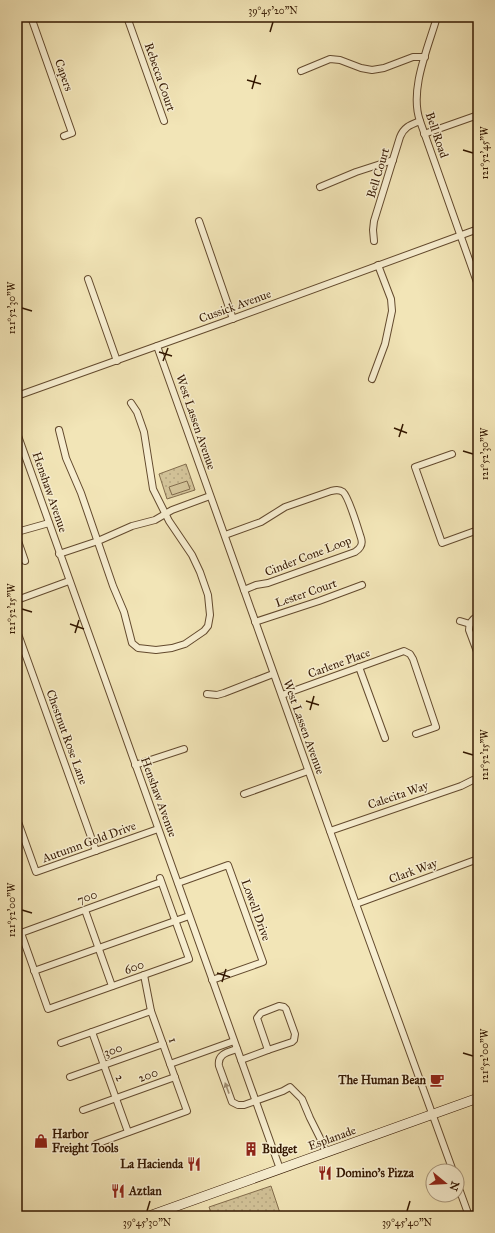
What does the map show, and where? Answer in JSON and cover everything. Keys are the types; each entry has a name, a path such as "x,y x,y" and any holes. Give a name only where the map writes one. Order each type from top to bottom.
{"main road":[{"name":"Esplanade","path":"149,1216 478,1098"}],"street":[{"name":"Capers","path":"31,17 72,133 64,136"},
{"name":"Rebecca Court","path":"127,17 164,121"},
{"name":"Bell Road","path":"437,17 418,82 416,108 478,285"},
{"path":"301,71 330,59 340,60 363,69 372,70 384,68 413,57 425,57"},
{"path":"424,134 478,115"},
{"name":"Bell Court","path":"374,241 374,221 400,137 404,130 411,124 420,121"},
{"path":"320,187 356,172 393,160"},
{"path":"199,221 233,319"},
{"name":"Cussick Avenue","path":"17,396 478,229"},
{"path":"372,379 385,344 392,311 391,299 378,265"},
{"path":"88,279 117,361"},
{"name":"West Lassen Avenue","path":"157,346 273,674 282,695 308,771 450,1163"},
{"path":"59,430 66,458 81,493 115,591 124,612 131,640 134,645 140,649 168,649 186,644 204,631 208,626 210,619 209,602 203,580 192,555 177,534 152,489 144,432 137,412 131,403"},
{"name":"Henshaw Avenue","path":"17,433 280,1169"},
{"path":"452,454 415,467 442,543 478,530"},
{"name":"Cinder Cone Loop","path":"225,535 261,522 285,507 330,490 337,490 342,492 347,498 362,538 361,547 356,552 244,590"},
{"path":"59,554 98,541 127,528 154,520 210,496"},
{"path":"17,532 49,523"},
{"path":"17,538 25,561"},
{"path":"17,600 69,581"},
{"name":"Lester Court","path":"255,622 326,599 362,585"},
{"path":"478,616 474,618 470,624 469,630 478,654"},
{"path":"460,622 470,624"},
{"name":"Chestnut Rose Lane","path":"17,631 96,851"},
{"name":"Carlene Place","path":"282,695 404,651 410,654 414,659 436,727 416,734"},
{"path":"359,667 384,738"},
{"path":"207,694 220,694 273,674"},
{"path":"135,765 184,749"},
{"path":"244,794 308,771"},
{"name":"Calecita Way","path":"330,830 473,780"},
{"name":"Autumn Gold Drive","path":"17,819 36,872 158,829"},
{"name":"Clark Way","path":"356,904 478,859"},
{"name":"Lowell Drive","path":"178,883 228,865 263,962 212,980"},
{"name":"700","path":"34,971 21,933 85,910 160,880"},
{"name":"600","path":"34,971 48,1009 189,959 160,880"},
{"path":"85,910 112,986"},
{"path":"34,971 189,916"},
{"name":"1","path":"128,1132 187,1111 151,1011 144,975"},
{"path":"241,1060 292,1042 295,1038 295,1034 287,1011 282,1006 261,1013 258,1016 258,1022 268,1050"},
{"path":"61,1043 151,1011"},
{"name":"2","path":"92,1032 128,1132"},
{"path":"170,1064 234,1041"},
{"name":"300","path":"70,1077 163,1044"},
{"path":"237,1049 223,1054 218,1063 231,1100 238,1106 242,1106 290,1087 302,1099 326,1153"},
{"name":"200","path":"83,1110 175,1077"},
{"path":"96,1144 128,1132"},
{"path":"464,1203 469,1216"}],"shaded area":[{"path":"186,464 195,490 167,499 159,474"},
{"path":"187,481 190,489 172,495 169,487"},
{"path":"271,1186 281,1216 212,1216 209,1207"}],"place":[{"name":"The Human Bean","path":"437,1080"},
{"name":"Harbor Freight Tools","path":"41,1141"},
{"name":"Budget","path":"251,1149"},
{"name":"La Hacienda","path":"194,1164"},
{"name":"Domino's Pizza","path":"325,1173"},
{"name":"Aztlan","path":"118,1191"}]}
